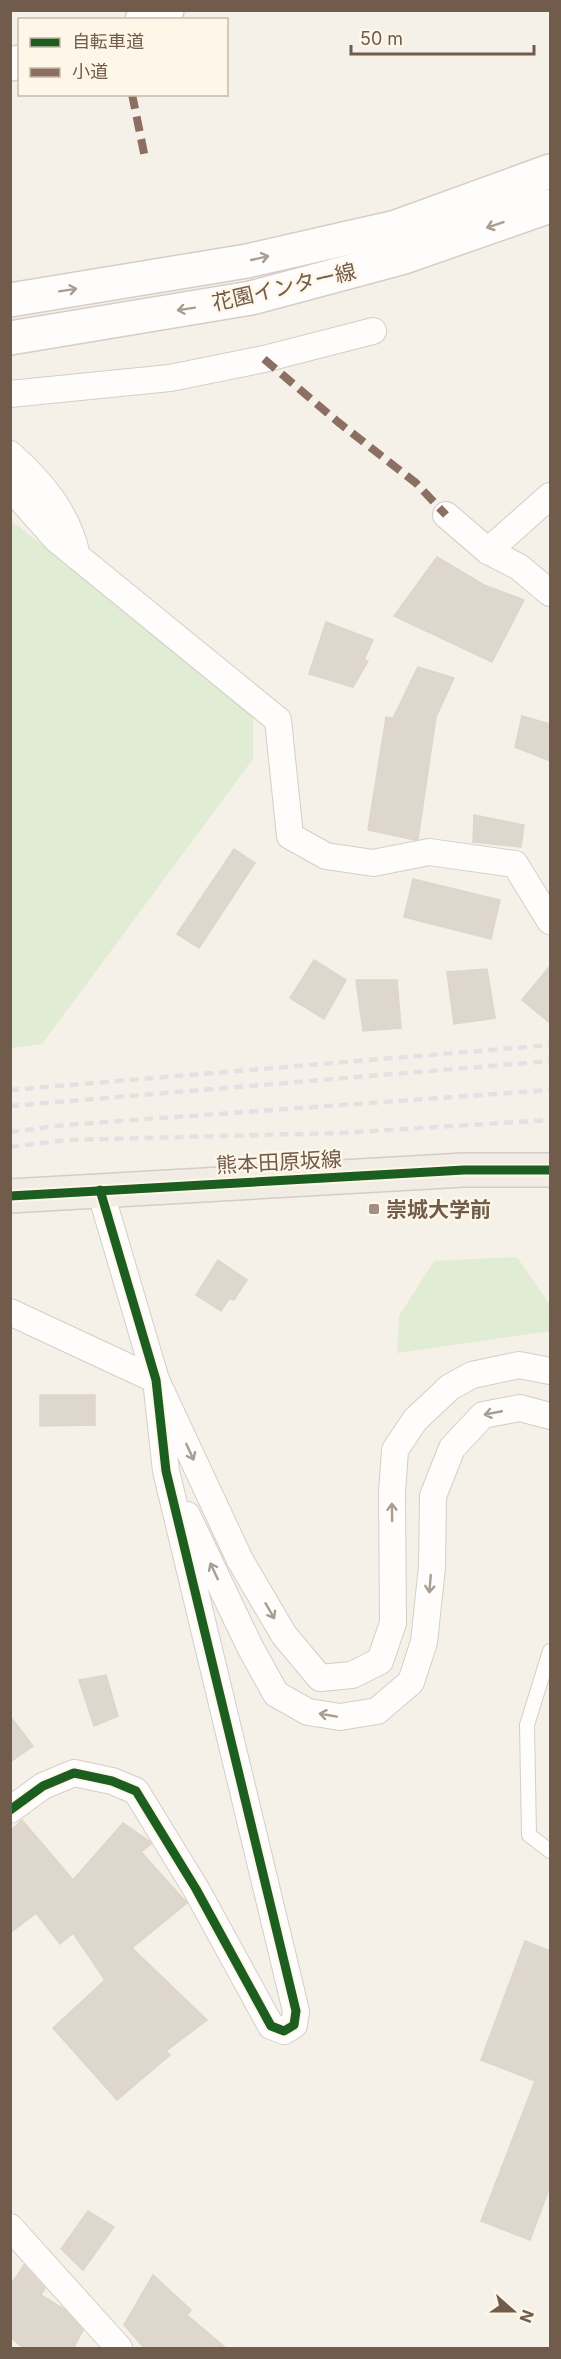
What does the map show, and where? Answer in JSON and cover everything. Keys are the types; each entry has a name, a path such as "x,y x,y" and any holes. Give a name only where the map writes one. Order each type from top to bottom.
{"main road":[{"path":"147,18 167,10"},
{"name":"花園インター線","path":"10,300 247,261 396,227 550,171"},
{"name":"花園インター線","path":"10,338 251,298 404,257 550,206"},
{"name":"熊本田原坂線","path":"10,1196 464,1170 550,1170"}],"street":[{"path":"10,394 170,378 264,359 373,331"},
{"path":"10,454 41,483 72,532 77,556"},
{"path":"10,488 56,539 278,720 290,836 326,856 374,863 429,852 515,864 550,921"},
{"path":"488,551 550,496"},
{"path":"446,515 488,551 519,567 550,592"},
{"path":"100,1190 156,1380 240,1560 284,1635 320,1678 352,1675 380,1661 393,1623 392,1493 395,1450 415,1420 450,1387 472,1375 519,1365 550,1371"},
{"path":"10,1312 156,1380"},
{"path":"10,1810 43,1786 74,1773 112,1781 136,1791 196,1889 271,2026 284,2031 294,2025 296,2011 166,1471 156,1380"},
{"path":"166,1471 250,1647 276,1694 308,1712 340,1717 377,1711 411,1682 424,1642 432,1567 433,1496 452,1448 483,1415 520,1408 550,1416"},
{"path":"10,2227 119,2349"}],"lane":[{"path":"550,1651 526,1725 529,1835 550,1851"}],"green space":[{"path":"10,520 253,707 253,759 42,1044 11,1048"},
{"path":"517,1257 550,1305 550,1331 397,1353 399,1316 434,1261"}],"building":[{"path":"437,557 484,585 524,600 492,662 394,616"},
{"path":"326,622 373,640 364,660 368,661 353,687 309,674"},
{"path":"418,667 454,678 436,717 418,839 415,840 368,830 386,717 393,718"},
{"path":"522,716 550,724 550,761 515,747"},
{"path":"474,815 524,825 521,847 473,842"},
{"path":"234,849 255,863 199,948 177,934"},
{"path":"413,879 500,900 491,939 404,917"},
{"path":"314,960 346,980 324,1019 290,998"},
{"path":"550,966 550,1023 522,1000"},
{"path":"487,969 495,1018 454,1024 447,972"},
{"path":"356,980 397,980 401,1028 363,1031"},
{"path":"218,1260 247,1280 234,1300 229,1299 221,1311 196,1295"},
{"path":"40,1395 95,1395 95,1425 40,1426"},
{"path":"106,1675 118,1716 94,1726 79,1680"},
{"path":"10,1716 33,1746 10,1762"},
{"path":"22,1820 73,1880 123,1823 149,1841 151,1844 141,1852 187,1903 132,1948 207,2020 166,2051 170,2055 117,2100 53,2028 105,1980 73,1933 60,1944 36,1913 10,1933 10,1831"},
{"path":"525,1941 550,1951 550,2186 530,2240 481,2221 535,2081 481,2060"},
{"path":"88,2211 114,2227 83,2270 61,2249"},
{"path":"24,2265 45,2288 41,2295 64,2309 83,2330 73,2349 25,2349 10,2337 10,2286"},
{"path":"153,2275 191,2310 187,2315 227,2349 145,2349 124,2325"}],"railway":[{"path":"10,1090 550,1045"},
{"path":"10,1106 550,1061"},
{"path":"10,1132 65,1125 550,1090"},
{"path":"10,1147 66,1140 340,1133 550,1120"}],"marked path":[{"path":"132,96 145,158"},
{"path":"264,359 338,422 416,483 446,515"}],"cycle path":[{"path":"10,1196 464,1170 550,1170"},
{"path":"10,1810 43,1786 74,1773 112,1781 136,1791 196,1889 271,2026 284,2031 294,2025 296,2011 166,1471 156,1380 100,1190"}],"place":[{"name":"崇城大学前","path":"374,1209"}]}
